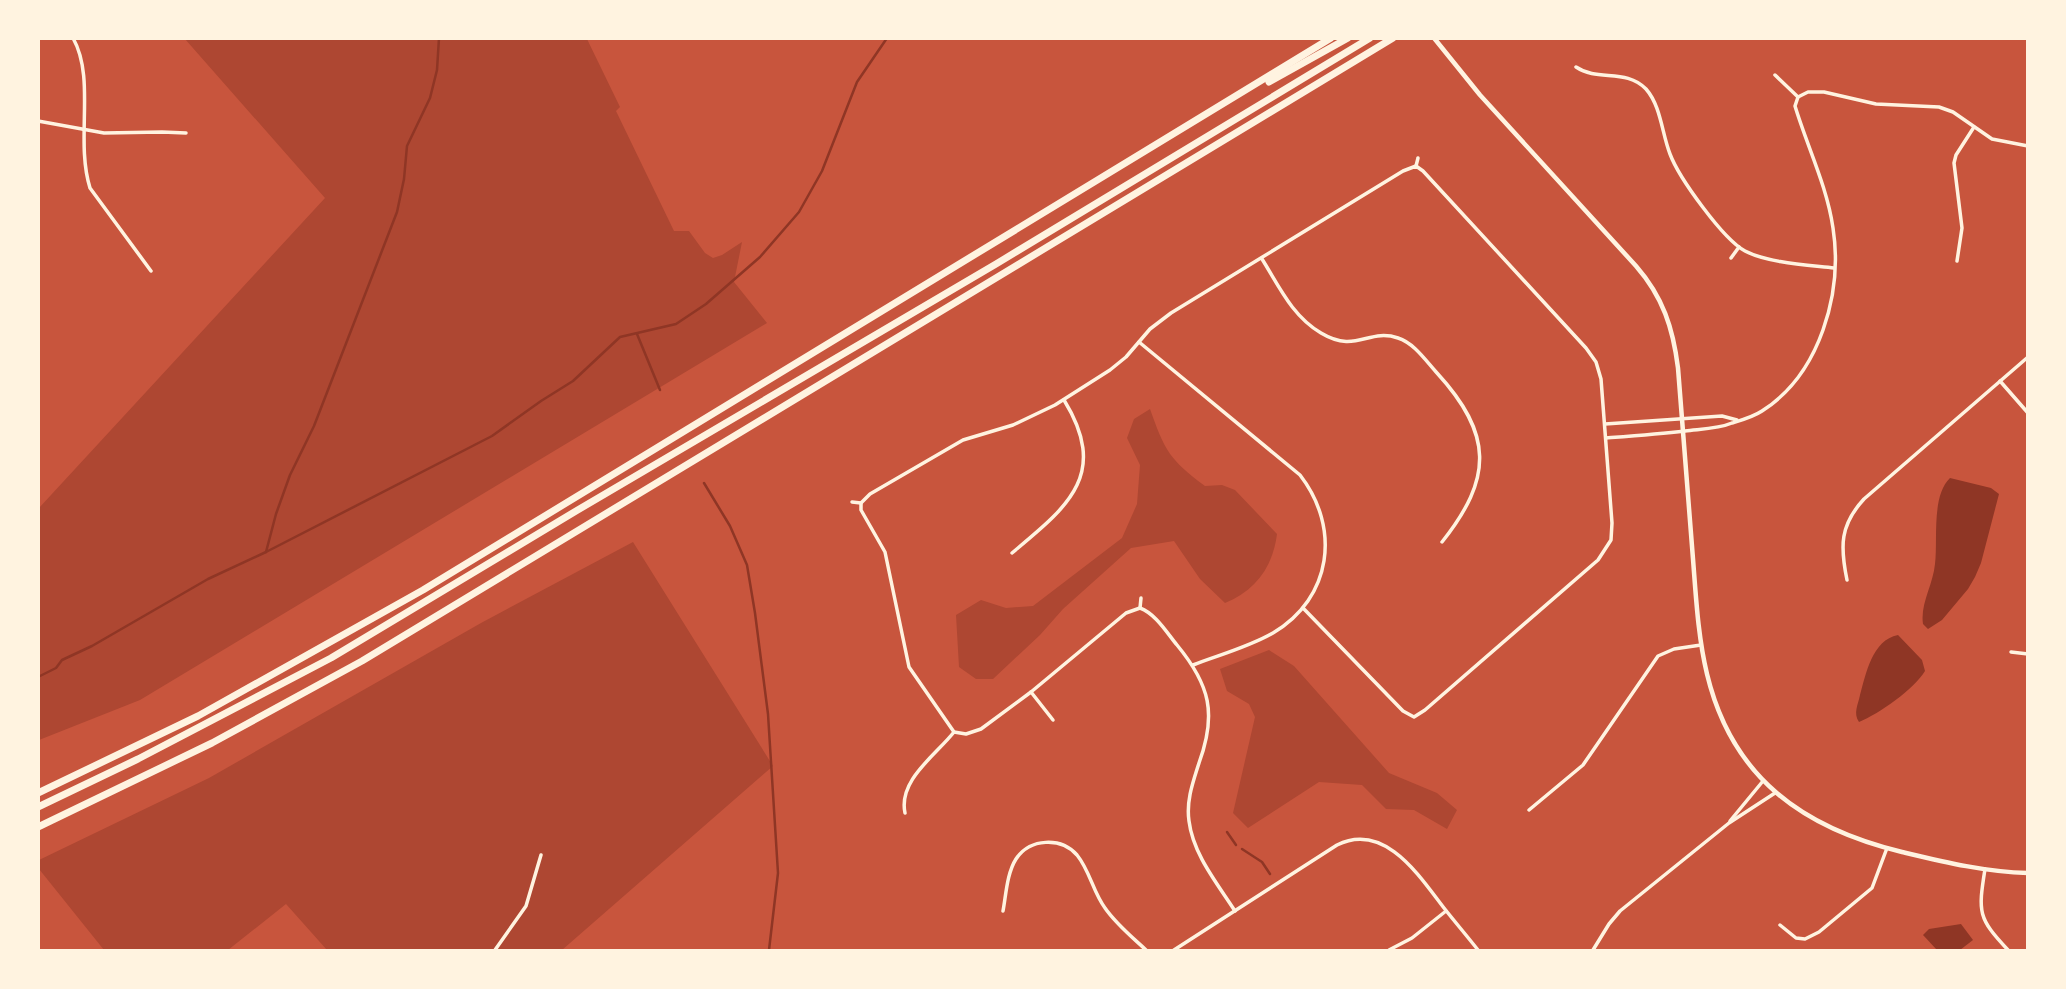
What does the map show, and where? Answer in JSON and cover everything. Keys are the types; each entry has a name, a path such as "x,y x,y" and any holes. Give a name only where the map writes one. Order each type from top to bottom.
{"highway":[{"path":"38,793 198,716 374,619 1331,38"},
{"path":"1183,129 1348,38"},
{"path":"38,807 211,723 331,658 1370,38"},
{"path":"38,827 212,743 362,661 1393,38"}],"street":[{"path":"73,38 82,54 85,73 82,129 85,172 90,188 151,271"},
{"path":"1434,38 1480,95 1636,266 1657,293 1665,309 1675,342 1702,645 1709,684 1739,751 1775,793 1824,826 1857,840 1985,869 2028,873"},
{"path":"1576,67 1590,74 1624,76 1634,80 1649,93 1680,176 1739,247 1755,255 1834,268"},
{"path":"1774,75 1798,97"},
{"path":"1606,438 1682,431 1739,421 1761,412 1777,400 1810,359 1828,317 1835,241 1831,216 1795,106 1798,97 1808,92 1824,92 1876,104 1940,107 1954,112 1999,142 2028,146"},
{"path":"38,121 115,134 186,133"},
{"path":"1958,261 1962,228 1954,163 1956,155 1974,127"},
{"path":"1416,166 1418,158"},
{"path":"1140,608 1126,613 1031,692 976,732 954,732 909,667 890,567 885,552 861,510 861,503 870,494 952,445 1013,425 1064,400 1126,357 1171,313 1403,171 1416,166"},
{"path":"1412,723 1414,717 1605,553 1612,533 1600,371 1593,355 1416,166"},
{"path":"1731,258 1739,247"},
{"path":"1262,259 1292,308 1308,325 1327,337 1346,343 1386,335 1408,343 1463,404 1476,435 1479,451 1477,478 1462,517 1442,542"},
{"path":"1139,342 1300,475 1310,488 1325,527 1325,550 1320,577 1303,608 1271,634 1193,665"},
{"path":"1847,580 1842,543 1852,513 1864,499 2028,357"},
{"path":"2000,381 2028,413"},
{"path":"1012,553 1058,515 1080,480 1083,449 1076,422 1064,400"},
{"path":"1605,424 1722,416 1739,421"},
{"path":"852,502 861,503"},
{"path":"1140,608 1141,597"},
{"path":"1140,608 1153,616 1193,665 1204,686 1209,713 1206,741 1191,789 1189,821 1202,860 1235,911"},
{"path":"1303,608 1403,711 1414,717"},
{"path":"1529,810 1583,765 1655,659 1667,651 1702,645"},
{"path":"2011,652 2028,654"},
{"path":"1031,692 1053,720"},
{"path":"905,813 908,786 954,732"},
{"path":"1729,822 1763,780"},
{"path":"1593,950 1620,911 1729,822 1775,793"},
{"path":"1174,950 1337,845 1345,841 1359,840 1384,846 1409,862 1478,950"},
{"path":"1003,911 1017,858 1038,843 1056,842 1078,857 1105,908 1146,950"},
{"path":"1780,925 1796,938 1805,939 1819,932 1872,888 1887,848"},
{"path":"495,950 526,906 541,855"},
{"path":"1985,869 1982,887 1983,919 2008,950"},
{"path":"1389,950 1412,938 1446,911"}],"shaded area":[{"path":"185,39 587,39 620,107 616,111 674,231 689,231 705,253 713,258 742,242 734,282 767,323 140,700 39,740 39,508 325,198"},
{"path":"1150,409 1165,445 1183,468 1205,486 1222,485 1235,490 1277,534 1267,567 1254,585 1225,603 1200,579 1174,541 1131,548 1063,609 1040,635 993,679 976,679 959,667 956,615 981,600 1006,608 1033,606 1122,538 1137,504 1140,465 1127,438 1134,419"},
{"path":"1950,478 1991,488 1999,494 1975,577 1942,620 1928,629 1923,624 1923,617 1935,564 1936,519 1940,496"},
{"path":"633,542 773,766 562,950 327,950 286,904 228,950 104,950 39,869 39,860 209,778 481,623"},
{"path":"1898,635 1922,660 1925,671 1895,700 1859,722 1856,709 1872,659 1882,644"},
{"path":"1269,650 1294,666 1389,773 1437,793 1457,810 1447,829 1414,810 1386,809 1362,785 1319,782 1248,828 1233,813 1255,717 1249,704 1227,691 1220,669"},
{"path":"1961,924 1973,940 1960,950 1937,950 1923,935 1929,929"}],"waterway":[{"path":"266,552 290,475 314,426 397,212 407,146 430,98 437,70 439,38"},
{"path":"38,677 56,668 62,660 92,646 208,579 492,436 573,381 620,337 676,324 706,304 760,257 799,212 822,171 857,82 887,38"},
{"path":"637,334 660,390"},
{"path":"704,483 730,526 747,565 755,613 768,714 778,873 769,950"},
{"path":"1227,832 1236,845"},
{"path":"1242,849 1262,862 1270,874"}]}
